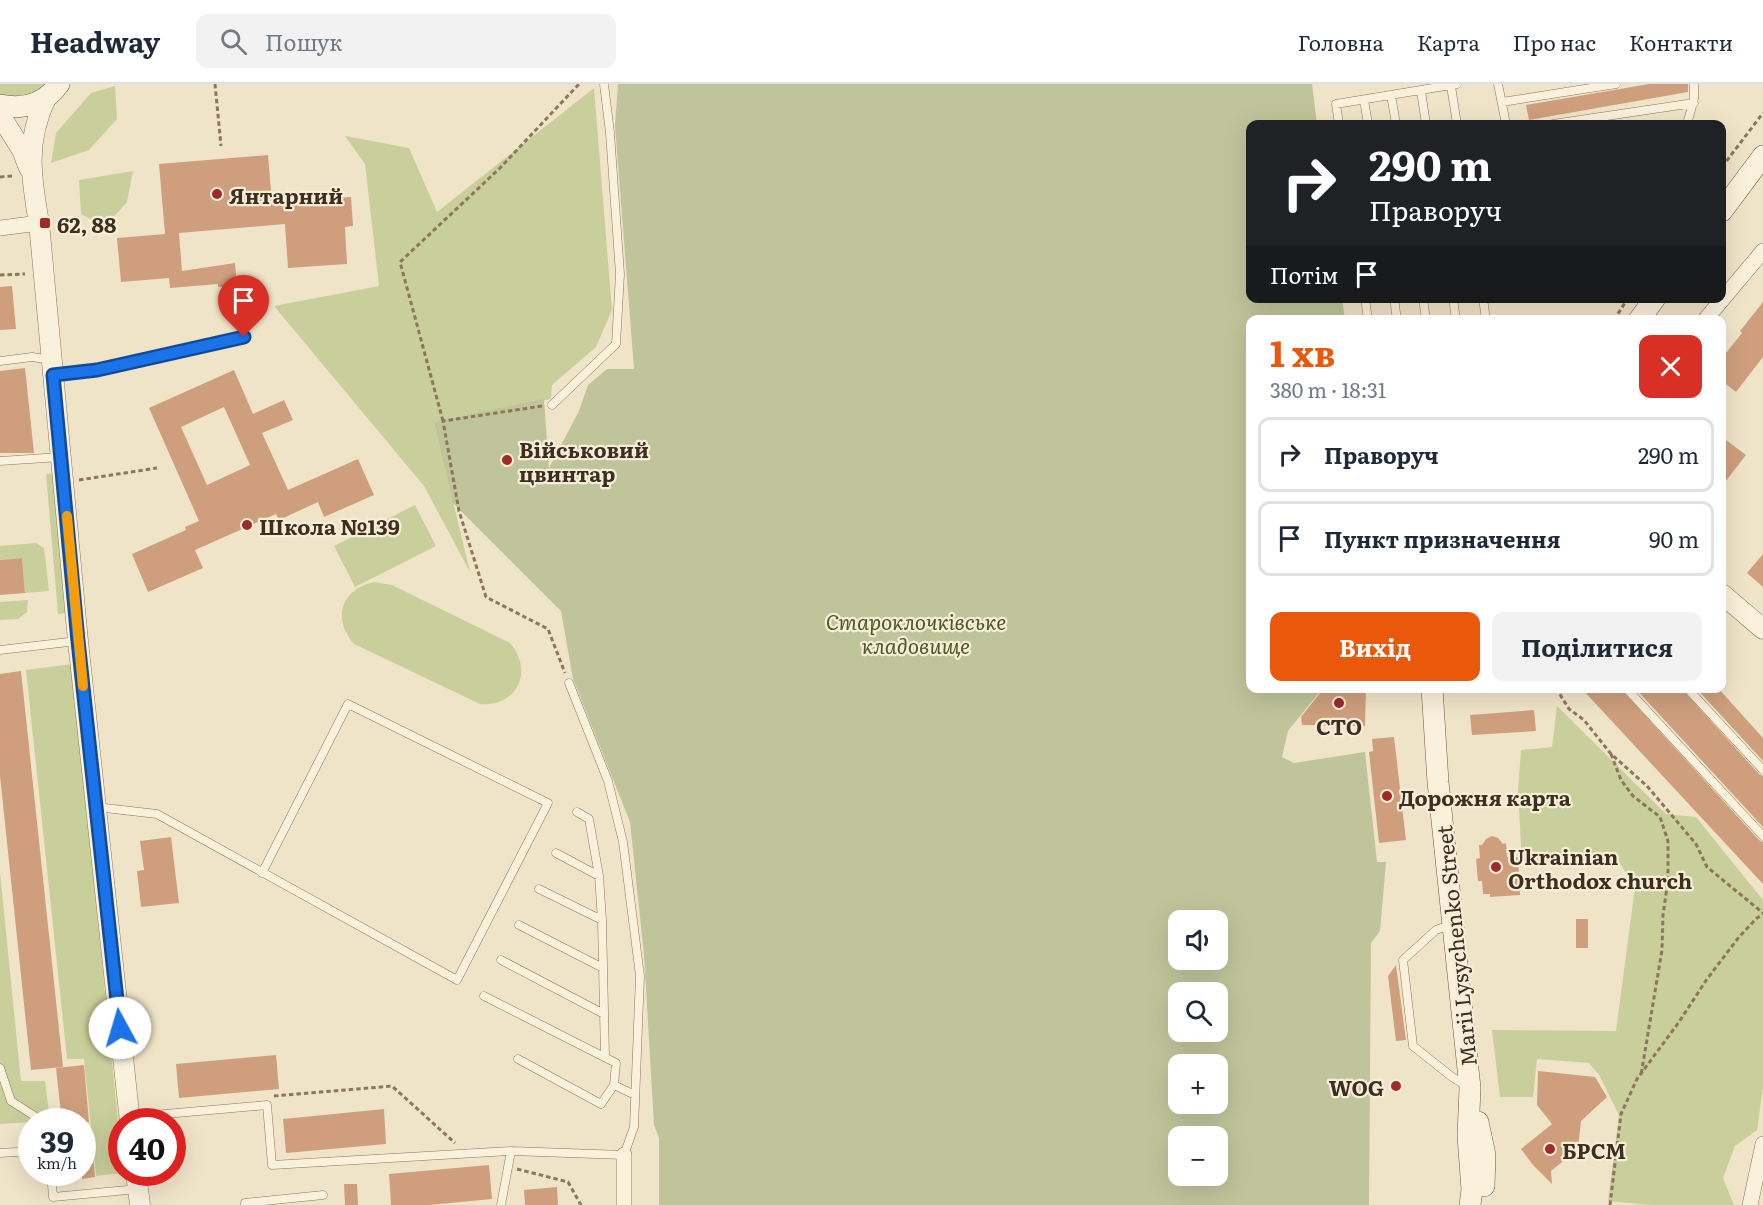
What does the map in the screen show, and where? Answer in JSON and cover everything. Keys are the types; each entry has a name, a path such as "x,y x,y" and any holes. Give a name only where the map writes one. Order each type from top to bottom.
{"main road":[{"path":"0,105 23,107 52,91"},
{"path":"1726,206 1763,156"},
{"name":"Marii Lysychenko Street","path":"1430,696 1471,1092 1485,1155 1483,1205"},
{"name":"Marii Lysychenko Street","path":"1470,1205 1472,1190 1468,1136 1471,1092"}],"street":[{"path":"22,175 37,117 52,91"},
{"path":"0,115 22,150 22,175 39,223 78,641 129,1108"},
{"path":"0,228 39,223"},
{"path":"1726,295 1763,251"},
{"path":"1709,315 1719,303"},
{"path":"1726,597 1761,622"},
{"path":"1750,1205 1763,1144"},
{"path":"624,1155 624,1205"}],"lane":[{"path":"552,405 616,344 620,274 610,133 604,84"},
{"path":"1498,84 1505,120"},
{"path":"1502,102 1616,84"},
{"path":"1688,120 1694,103 1694,84"},
{"path":"1338,120 1336,104 1454,85 1456,120"},
{"path":"1421,91 1425,120"},
{"path":"1392,95 1395,120"},
{"path":"1364,100 1367,120"},
{"path":"1580,120 1694,103"},
{"path":"0,361 32,357 53,368 97,370 244,337"},
{"path":"0,461 61,457"},
{"path":"0,650 78,641"},
{"path":"186,1113 267,1105 272,1165 511,1151 624,1155 634,1127 640,976 623,842 608,781 569,683"},
{"path":"1631,693 1763,836"},
{"path":"1692,693 1763,770"},
{"path":"96,807 157,814 262,873 457,980 548,803 348,704 262,873"},
{"path":"577,812 589,819 599,876 605,1057"},
{"path":"556,854 599,876"},
{"path":"539,889 602,920"},
{"path":"1452,924 1436,930 1403,960 1413,1046 1471,1092"},
{"path":"519,925 603,968"},
{"path":"501,960 604,1014"},
{"path":"484,996 616,1063 614,1085 601,1104 518,1059"},
{"path":"0,1068 11,1101 22,1108"},
{"path":"614,1085 635,1095"},
{"path":"501,1205 511,1151"},
{"path":"0,1153 18,1152"},
{"path":"52,1186 53,1197 138,1189"},
{"path":"245,1205 245,1203 323,1195"}],"path":[{"path":"215,84 220,146"},
{"path":"569,683 548,629 486,597 459,511 443,421 400,262 500,168 579,84"},
{"path":"1726,162 1763,113"},
{"path":"0,177 22,175"},
{"path":"0,275 25,274"},
{"path":"443,421 552,405"},
{"path":"75,481 158,468"},
{"path":"1559,693 1569,709 1584,720 1611,754 1647,786 1696,844 1707,867 1763,913 1739,938 1707,979 1641,1075 1621,1114 1610,1205"},
{"path":"1611,754 1621,780 1633,796 1660,817 1668,841 1668,880 1663,915 1662,950 1641,1075"},
{"path":"270,1097 392,1086 460,1147 448,1148"},
{"path":"508,1167 568,1182 582,1205"}],"green space":[{"path":"0,84 47,84 30,95 14,97 0,96"},
{"name":"Староклочківське кладовище","path":"618,84 1312,84 1316,120 1246,120 1246,303 1343,303 1344,315 1246,315 1246,693 1319,693 1288,731 1282,757 1294,763 1365,752 1377,862 1386,862 1380,931 1371,943 1369,1205 659,1205 659,1138 654,1125 644,955 630,822 573,679 561,611 453,503 434,422 544,399 549,468 579,411 588,385 607,369 634,369 615,126"},
{"path":"115,86 117,119 89,150 51,163 56,133 91,93"},
{"path":"594,88 612,310 596,347 552,385 551,399 434,422 470,572 424,486 274,306 379,286 365,164 345,136 409,148 437,212"},
{"path":"133,171 127,202 105,227 81,214 79,180"},
{"path":"59,473 70,613 58,614 46,474"},
{"path":"415,505 436,546 355,587 334,546"},
{"path":"36,543 44,548 49,591 25,593 22,558 0,560 0,546"},
{"path":"374,582 392,585 510,643 521,665 521,675 513,693 504,700 480,704 354,644 343,625 343,606 354,591"},
{"path":"28,600 27,612 18,619 0,620 0,602"},
{"path":"72,664 117,1108 108,1108 108,1175 96,1176 96,1108 89,1108 84,1059 67,1059 26,670"},
{"path":"1557,706 1666,814 1696,817 1763,900 1763,1088 1757,1130 1735,1146 1723,1178 1734,1205 1651,1205 1608,1201 1619,1115 1599,1075 1589,1063 1537,1059 1533,1097 1500,1097 1492,1030 1616,1031 1635,887 1619,862 1522,864 1518,791 1521,750 1552,747"},
{"path":"0,872 21,1081 45,1081 48,1108 18,1108 18,1123 0,1124"}],"building":[{"path":"1649,84 1688,84 1688,92 1529,120 1526,105"},
{"path":"268,155 272,203 351,197 353,226 345,227 347,264 288,268 285,224 179,233 182,271 235,263 237,286 218,287 218,284 170,288 169,278 121,282 117,238 165,234 159,164"},
{"path":"12,286 16,329 0,330 0,287"},
{"path":"1763,302 1763,357 1736,392 1726,384 1726,353 1742,333 1740,331"},
{"path":"25,368 34,453 0,453 0,371"},
{"path":"234,370 253,414 284,400 293,420 262,433 288,490 358,459 374,495 324,517 318,502 279,520 276,514 195,550 203,568 148,592 132,554 186,530 185,527 199,521 149,408","holes":["224,407 250,465 207,485 181,427"]},
{"path":"1726,440 1746,455 1726,481"},
{"path":"1763,554 1763,587 1747,573"},
{"path":"22,558 25,593 0,595 0,560"},
{"path":"21,671 63,1067 31,1070 0,776 0,674"},
{"name":"СТО","path":"1320,693 1366,693 1365,726 1302,725 1301,717"},
{"path":"1586,693 1625,693 1763,842 1763,884"},
{"path":"1640,693 1686,693 1763,776 1763,827"},
{"path":"1701,693 1722,693 1763,738 1763,761"},
{"path":"1534,710 1536,731 1472,735 1470,715"},
{"name":"Дорожня карта","path":"1394,737 1406,840 1379,843 1369,752 1373,751 1372,739"},
{"path":"1492,836 1498,838 1503,844 1506,843 1507,857 1518,857 1520,895 1490,897 1490,894 1483,894 1482,881 1478,881 1476,859 1480,858 1479,845"},
{"path":"171,837 179,903 141,907 137,871 144,870 140,841"},
{"path":"1576,919 1588,919 1588,948 1576,948"},
{"path":"1396,965 1406,1040 1396,1041 1388,976"},
{"path":"276,1055 279,1089 179,1098 176,1064"},
{"path":"84,1065 88,1108 60,1108 56,1068"},
{"path":"1538,1071 1595,1077 1607,1097 1581,1121 1578,1149 1551,1171 1552,1184 1521,1149 1552,1124 1537,1105"},
{"path":"384,1109 386,1144 286,1153 283,1119"},
{"path":"489,1165 492,1199 429,1205 391,1205 389,1174"},
{"path":"344,1184 357,1184 358,1205 345,1205"},
{"path":"557,1187 558,1205 525,1205 524,1190"}],"slow traffic":[{"path":"67,516 83,686"}],"place":[{"name":"Янтарний","path":"217,194"},
{"name":"62, 88","path":"45,223"},
{"name":"Військовий цвинтар","path":"507,460"},
{"name":"Школа №139","path":"247,525"},
{"name":"СТО","path":"1339,703"},
{"name":"Дорожня карта","path":"1387,796"},
{"name":"Ukrainian Orthodox church","path":"1496,867"},
{"name":"WOG","path":"1396,1086"},
{"name":"БРСМ","path":"1550,1149"}],"route":[{"path":"120,1028 78,641 53,375 97,370 244,337"}]}
